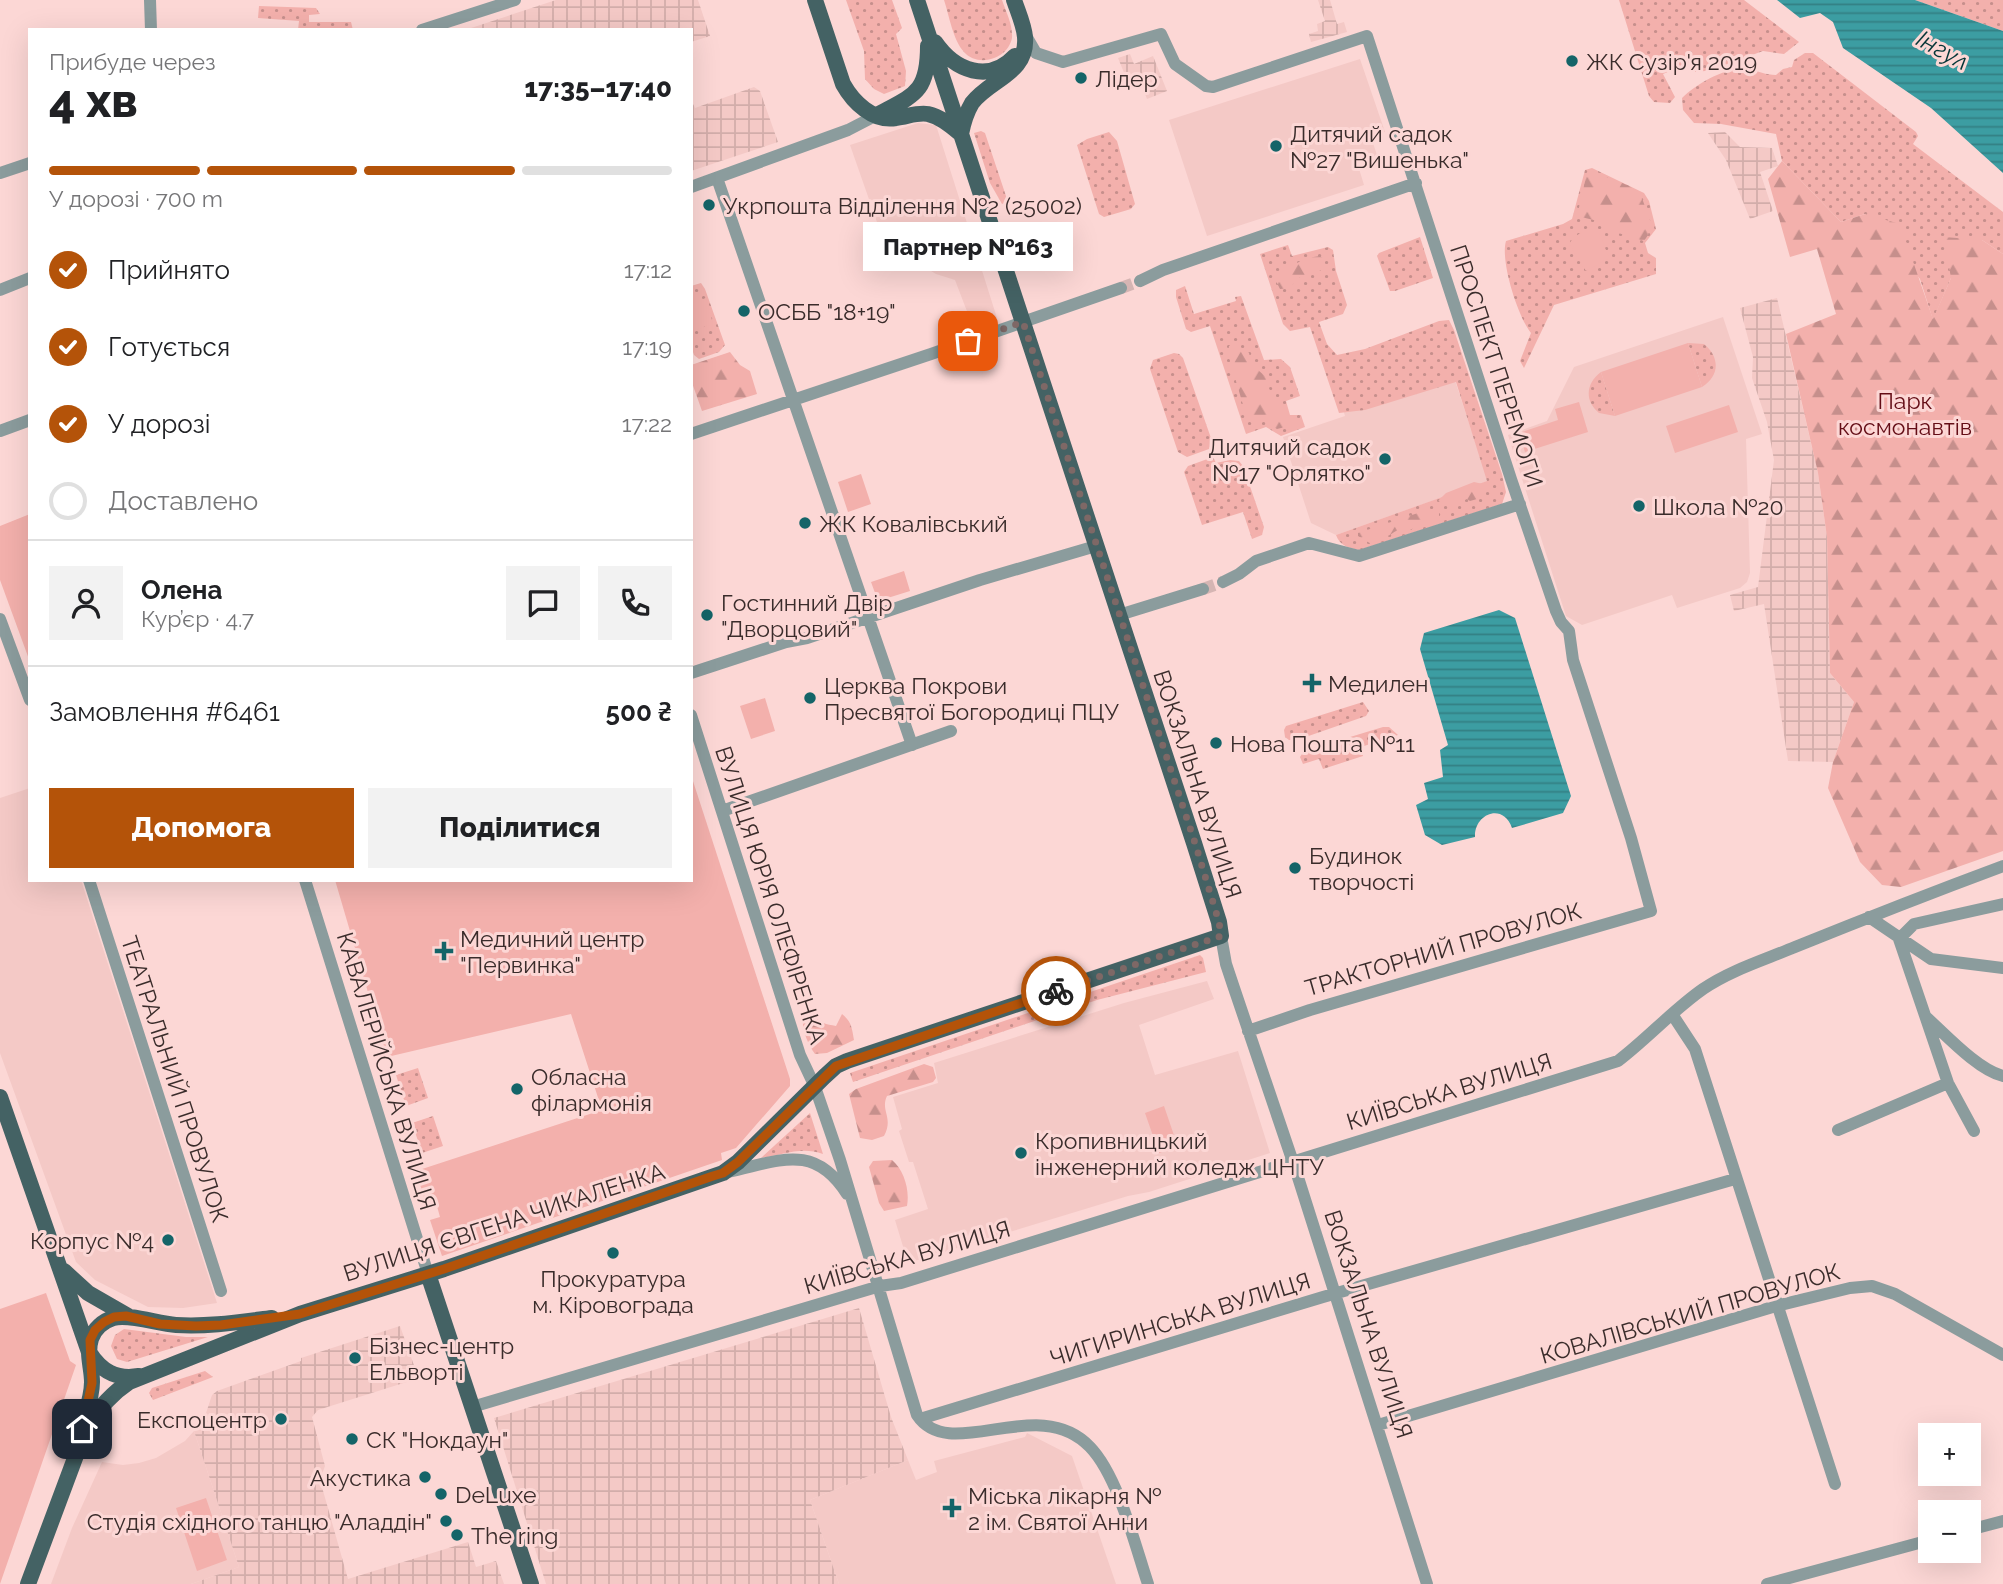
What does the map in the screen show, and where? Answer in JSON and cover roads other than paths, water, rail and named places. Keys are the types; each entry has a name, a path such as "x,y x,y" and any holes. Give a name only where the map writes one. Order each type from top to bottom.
{"main road":[{"path":"815,0 843,85 861,107 877,116 895,119 921,113 930,114 961,134 965,116 973,103 1004,78 1023,56 1025,34 1014,0"},
{"name":"ВОКЗАЛЬНА ВУЛИЦЯ","path":"917,0 1195,843 1221,936"},
{"path":"877,116 905,102 922,85 927,68 928,33"},
{"path":"928,33 952,61 971,71 981,72 1001,68 1010,62 1022,45 1025,34"},
{"name":"ВУЛИЦЯ ЄВГЕНА ЧИКАЛЕНКА","path":"28,1584 87,1426 97,1410 114,1393 148,1373 300,1314 428,1274 723,1173 738,1162 836,1066 1221,936"},
{"path":"0,1097 89,1352 95,1362 114,1375 125,1378 148,1373"},
{"path":"59,1263 64,1272 88,1293 137,1320"},
{"path":"428,1274 531,1584"},
{"name":"ВУЛИЦЯ ЄВГЕНА ЧИКАЛЕНКА","path":"73,1464 92,1383 90,1340 95,1330 104,1322 114,1317 126,1316 175,1325 221,1325 300,1314"}],"street":[{"path":"150,0 151,28"},
{"path":"428,28 515,0"},
{"name":"ПРОСПЕКТ ПЕРЕМОГИ","path":"1025,34 1036,53 1062,62 1161,34 1175,64 1206,86 1213,87 1367,36 1560,622 1569,631 1573,660 1631,838 1651,911"},
{"path":"693,186 850,129 877,116"},
{"path":"0,173 28,164"},
{"path":"718,178 912,745"},
{"path":"1140,281 1164,270 1416,183"},
{"path":"0,290 28,279"},
{"path":"693,434 1121,288"},
{"path":"0,431 28,421"},
{"path":"1223,582 1256,561 1309,543 1359,556 1520,504"},
{"path":"693,672 980,580 1096,546"},
{"path":"1119,615 1202,589"},
{"path":"0,620 28,695"},
{"name":"ВУЛИЦЯ ЮРІЯ ОЛЕФІРЕНКА","path":"693,721 800,1055 814,1087 855,1209 920,1419"},
{"path":"722,811 951,731"},
{"name":"КИЇВСЬКА ВУЛИЦЯ","path":"472,1407 880,1286 901,1283 1618,1061 1672,1014 1725,976 2003,866"},
{"name":"ТЕАТРАЛЬНИЙ ПРОВУЛОК","path":"90,882 220,1291"},
{"name":"КАВАЛЕРІЙСЬКА ВУЛИЦЯ","path":"306,882 428,1274"},
{"path":"1899,939 1914,923 2003,904"},
{"name":"ТРАКТОРНИЙ ПРОВУЛОК","path":"1248,1031 1310,1010 1651,911"},
{"path":"1869,917 1931,960 2003,968"},
{"name":"ВОКЗАЛЬНА ВУЛИЦЯ","path":"1221,936 1226,964 1293,1162 1427,1584"},
{"path":"1899,939 1948,1083 1973,1130"},
{"path":"1672,1014 1695,1049 1835,1484"},
{"path":"1926,1017 1979,1063 2003,1076"},
{"path":"1838,1130 1948,1083"},
{"name":"ВУЛИЦЯ ЄВГЕНА ЧИКАЛЕНКА","path":"723,1173 800,1158 814,1162 832,1174 855,1209"},
{"name":"ЧИГИРИНСЬКА ВУЛИЦЯ","path":"920,1419 1735,1179"},
{"name":"КОВАЛІВСЬКИЙ ПРОВУЛОК","path":"1378,1425 1776,1306 1850,1288 1872,1286 1895,1294 2003,1355"},
{"path":"920,1419 929,1427 945,1433 1048,1424 1075,1435 1090,1447 1105,1466 1148,1584"},
{"path":"1981,1527 2003,1521"},
{"path":"1768,1584 1918,1544"},
{"path":"1785,1579 1799,1584"}],"water":[{"name":"Інгул","path":"1777,0 1915,0 2003,31 2003,173 1931,108 1843,48 1833,22 1820,13 1800,18"},
{"path":"1499,610 1515,618 1571,796 1563,813 1512,828 1502,815 1490,814 1479,822 1475,837 1442,845 1425,835 1416,805 1428,799 1424,783 1443,777 1440,750 1448,745 1420,649 1424,633"}],"tunnel":[{"path":"1121,288 1140,281"},
{"path":"1203,589 1223,582"}],"place":[{"name":"ЖК Сузір'я 2019","path":"1572,61"},
{"name":"Лідер","path":"1081,78"},
{"name":"Дитячий садок №27 \"Вишенька\"","path":"1276,146"},
{"name":"Укрпошта Відділення №2 (25002)","path":"709,205"},
{"name":"ОСББ \"18+19\"","path":"744,311"},
{"name":"Партнер №163","path":"968,341"},
{"name":"Дитячий садок №17 \"Орлятко\"","path":"1385,459"},
{"name":"Школа №20","path":"1639,506"},
{"name":"ЖК Ковалівський","path":"805,523"},
{"name":"Гостинний Двір \"Дворцовий\"","path":"707,615"},
{"name":"Медилен","path":"1312,683"},
{"name":"Церква Покрови Пресвятої Богородиці ПЦУ","path":"810,698"},
{"name":"Нова Пошта №11","path":"1216,743"},
{"name":"Будинок творчості","path":"1295,868"},
{"name":"Медичний центр \"Первинка\"","path":"444,951"},
{"name":"Обласна філармонія","path":"517,1089"},
{"name":"Кропивницький інженерний коледж ЦНТУ","path":"1021,1153"},
{"name":"Корпус №4","path":"168,1240"},
{"name":"Прокуратура м. Кіровограда","path":"613,1253"},
{"name":"Бізнес-центр Ельворті","path":"355,1358"},
{"name":"Експоцентр","path":"281,1419"},
{"name":"СК \"Нокдаун\"","path":"352,1439"},
{"name":"Акустика","path":"425,1477"},
{"name":"DeLuxe","path":"441,1494"},
{"name":"Міська лікарня № 2 ім. Святої Анни","path":"952,1508"},
{"name":"Студія східного танцю \"Аладдін\"","path":"446,1521"},
{"name":"The ring","path":"457,1535"}],"park label":[{"name":"Парк космонавтів","path":"1905,413"}]}
